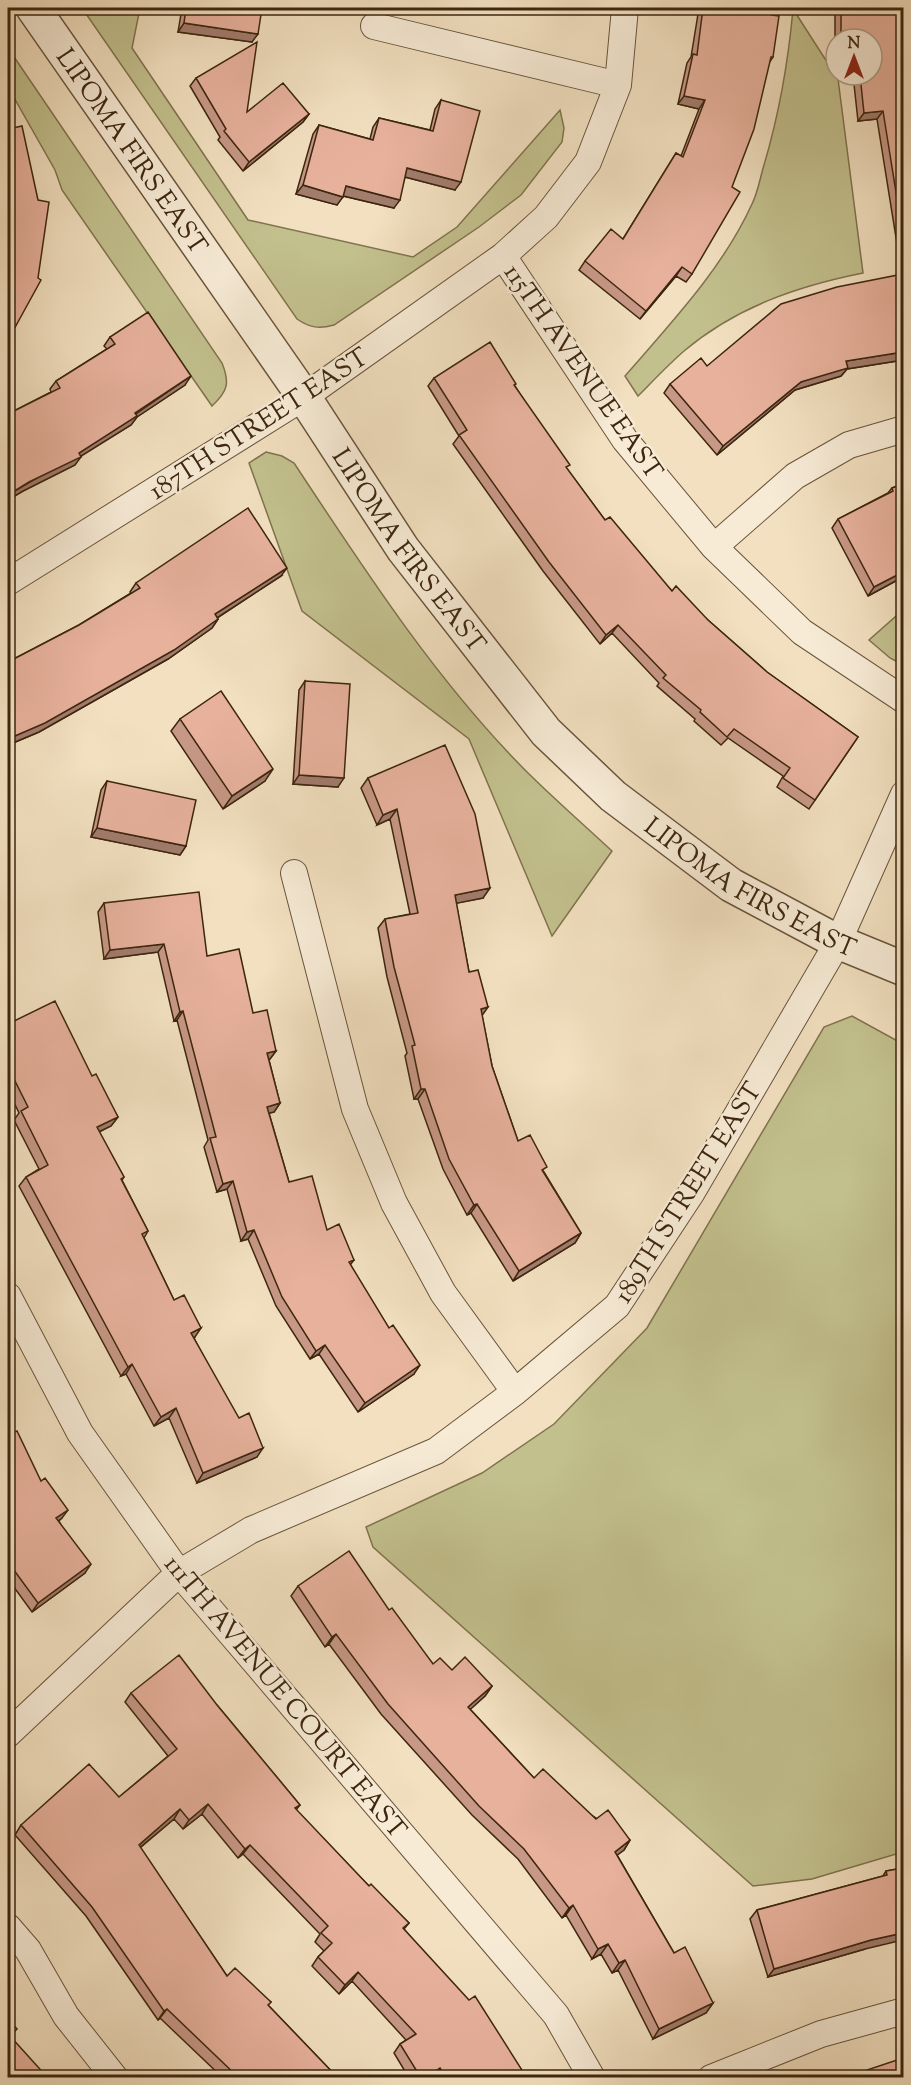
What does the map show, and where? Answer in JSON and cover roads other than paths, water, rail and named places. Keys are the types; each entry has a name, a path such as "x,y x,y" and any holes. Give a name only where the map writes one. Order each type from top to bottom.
{"street":[{"name":"LIPOMA FIRS EAST","path":"33,8 304,398 404,549 546,732 613,796 731,885 837,942 903,969"},
{"name":"115TH AVENUE EAST","path":"625,8 618,85 588,162 546,217 503,256 625,440 714,547 802,632 903,700"},
{"path":"374,26 618,85"},
{"name":"187TH STREET EAST","path":"8,582 304,398 503,256"},
{"path":"714,547 795,476 849,445 903,429"},
{"name":"189TH STREET EAST","path":"8,1734 179,1573 252,1530 436,1451 516,1392 617,1306 692,1192 837,942 903,794"},
{"path":"294,873 355,1109 394,1203 443,1293 516,1392"},
{"name":"111TH AVENUE COURT EAST","path":"8,1296 80,1433 179,1573 556,2015 592,2078"},
{"path":"8,1927 28,1950 66,2016 115,2078"},
{"path":"711,2078 821,2034 903,2011"}]}
